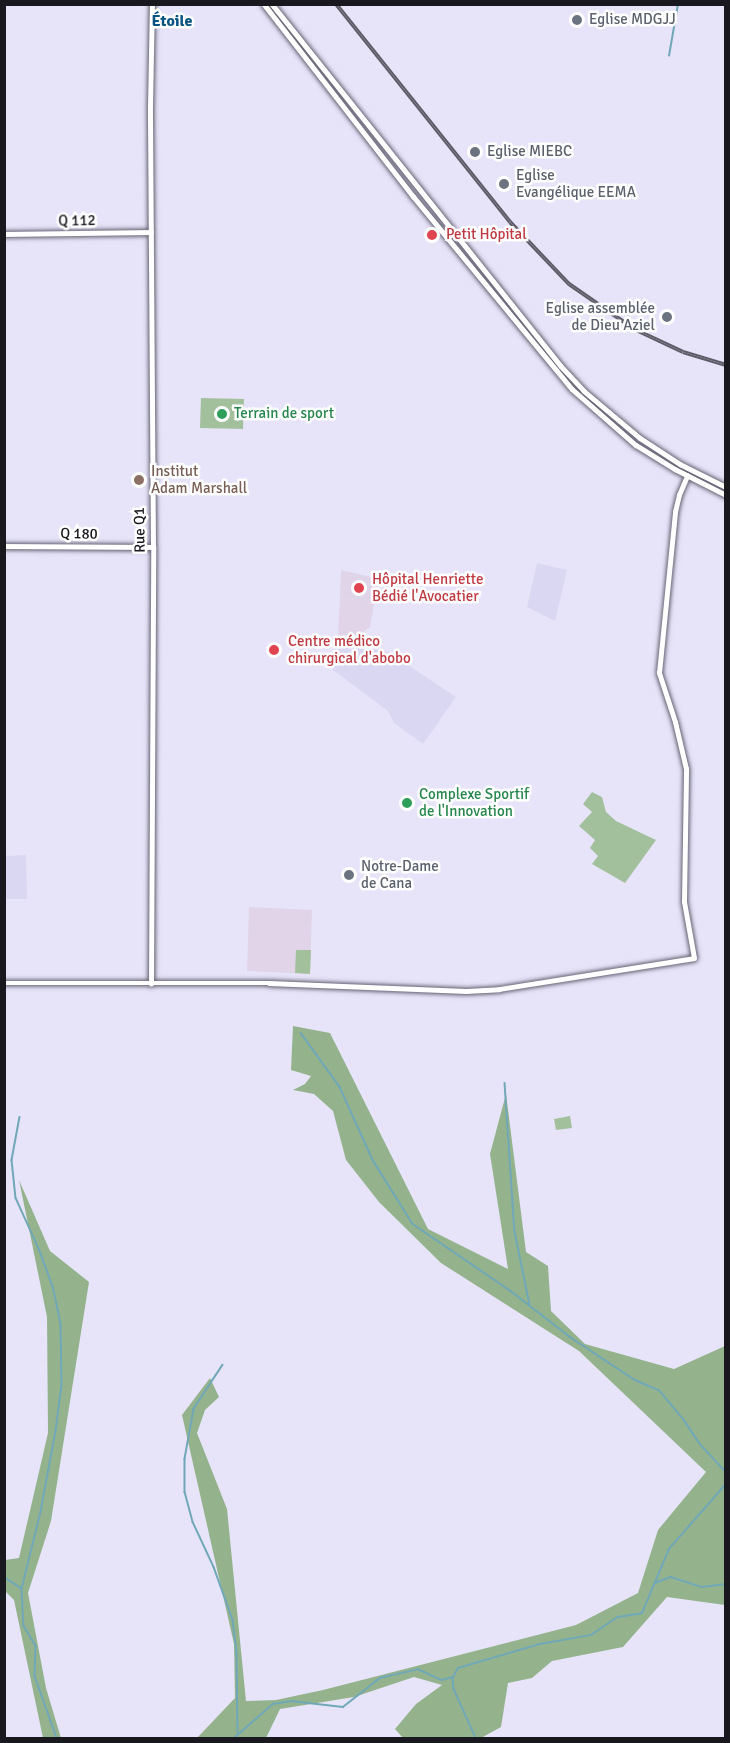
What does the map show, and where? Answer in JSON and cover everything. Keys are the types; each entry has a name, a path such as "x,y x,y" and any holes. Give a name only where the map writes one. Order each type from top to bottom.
{"street":[{"name":"Rue Q1","path":"151,984 152,4"},
{"path":"264,4 414,196 556,370 625,437 687,476 726,495"},
{"path":"272,4 584,391 632,433 680,464 726,487"},
{"name":"Q 112","path":"4,234 151,232"},
{"path":"4,984 279,983 466,991 499,989 694,958 684,902 686,769 675,722 659,673 675,512 687,476"},
{"name":"Q 180","path":"4,546 153,547"}],"shaded area":[{"path":"537,563 567,570 555,621 527,607"},
{"name":"Hôpital Henriette Bédié l'Avocatier","path":"341,570 380,579 374,604 340,597"},
{"path":"340,597 374,604 370,627 353,639 338,638"},
{"path":"334,646 387,651 456,697 423,744 394,723 388,711 333,670"},
{"path":"26,855 27,899 5,899 5,856"},
{"path":"249,907 312,910 310,974 247,971"}],"green space":[{"name":"Terrain de sport","path":"201,398 244,399 243,429 200,428"},
{"path":"592,792 602,797 606,812 616,821 656,840 625,883 592,864 598,856 590,848 595,840 579,826 592,812 583,804"},
{"path":"296,950 311,950 310,974 295,973"},
{"path":"293,1026 330,1033 428,1229 508,1269 490,1154 506,1094 526,1252 548,1266 551,1311 585,1344 674,1369 725,1346 725,1605 667,1597 623,1647 552,1661 532,1678 508,1683 501,1727 481,1738 403,1738 395,1729 416,1704 442,1685 414,1677 354,1697 280,1709 266,1738 197,1738 235,1698 234,1644 182,1415 210,1378 219,1397 205,1410 197,1433 227,1509 246,1701 276,1700 323,1690 576,1625 638,1593 658,1530 706,1472 579,1351 441,1263 379,1202 346,1160 333,1111 314,1094 293,1090 305,1084 311,1076 291,1070"},
{"path":"570,1116 572,1128 556,1130 554,1119"},
{"path":"19,1180 50,1251 89,1282 51,1521 28,1593 46,1688 61,1738 43,1738 14,1600 5,1591 5,1560 19,1558 48,1433 47,1317"}],"waterway":[{"path":"669,56 678,4"},
{"path":"301,1033 340,1087 373,1160 413,1224 511,1291 570,1337 635,1380 659,1390 700,1444 726,1472"},
{"path":"505,1083 515,1232 530,1305"},
{"path":"20,1117 12,1160 16,1198 53,1286 61,1324 62,1385 56,1431 41,1512 22,1589 24,1626 36,1646 35,1676 57,1738"},
{"path":"223,1365 194,1409 185,1459 185,1492 193,1522 214,1567 233,1620 237,1654 238,1732"},
{"path":"234,1738 273,1704 291,1701 343,1707 380,1678 418,1669 442,1680 453,1677 458,1668 540,1644 591,1635 618,1617 642,1613 669,1549 726,1484"},
{"path":"4,1577 21,1588"},
{"path":"655,1583 671,1577 702,1587 726,1584"},
{"path":"453,1678 454,1689 476,1738"}],"railway":[{"path":"336,4 510,222 569,284 634,329 683,352 726,365"}],"place":[{"name":"Eglise MDGJJ","path":"577,20"},
{"name":"Eglise MIEBC","path":"475,152"},
{"name":"Eglise Evangélique EEMA","path":"504,184"},
{"name":"Petit Hôpital","path":"432,235"},
{"name":"Eglise assemblée de Dieu Aziel","path":"667,317"},
{"name":"Terrain de sport","path":"222,414"},
{"name":"Institut Adam Marshall","path":"139,480"},
{"name":"Hôpital Henriette Bédié l'Avocatier","path":"359,588"},
{"name":"Centre médico chirurgical d'abobo","path":"274,650"},
{"name":"Complexe Sportif de l'Innovation","path":"407,803"},
{"name":"Notre-Dame de Cana","path":"349,875"}],"district":[{"name":"Étoile","path":"172,21"}]}
